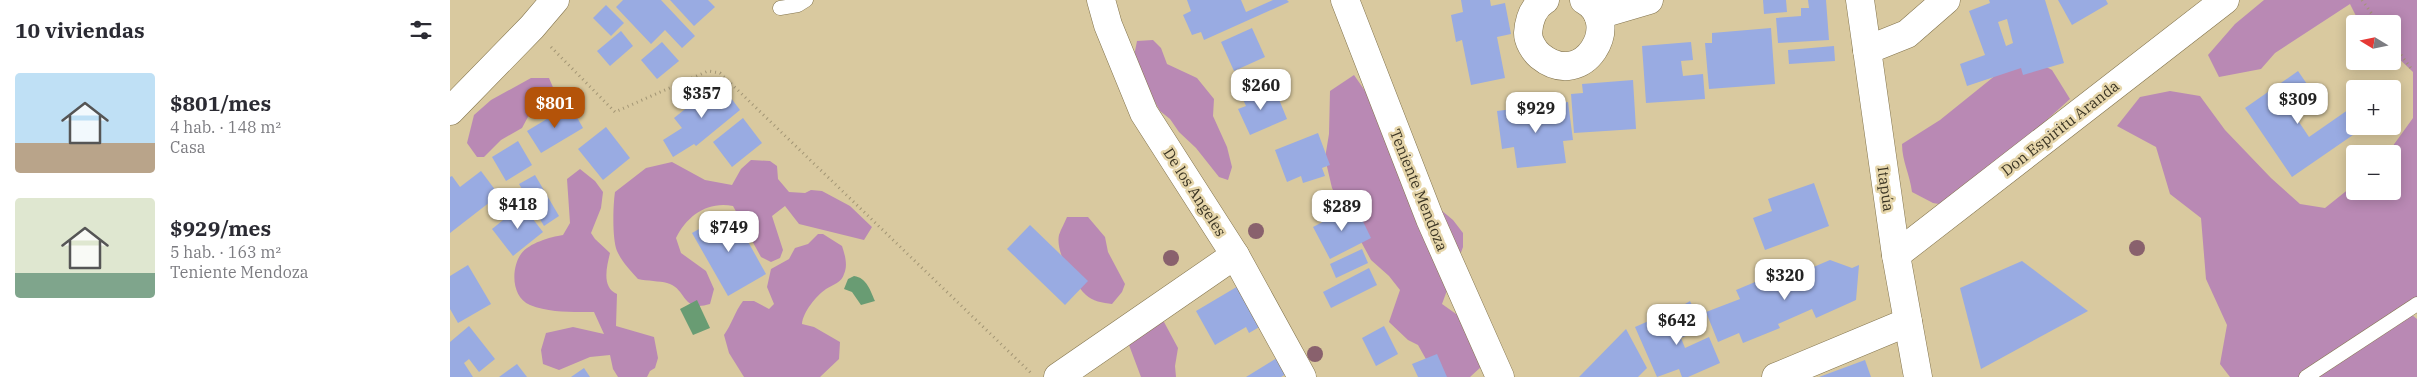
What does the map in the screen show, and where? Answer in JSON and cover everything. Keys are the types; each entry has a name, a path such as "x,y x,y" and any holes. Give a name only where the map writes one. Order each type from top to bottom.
{"street":[{"path":"450,111 532,27 554,0"},
{"name":"De los Angeles","path":"1102,0 1108,25 1144,113 1235,255 1302,377"},
{"name":"Teniente Mendoza","path":"1345,0 1430,220 1500,377"},
{"path":"1545,0 1538,4 1529,19 1528,36 1535,52 1549,64 1566,67 1582,62 1595,50 1600,33 1591,8 1649,0"},
{"name":"Itapúa","path":"1860,0 1896,255 1918,377"},
{"path":"1867,50 1907,34 1946,0"},
{"name":"Don Espiritu Aranda","path":"1896,255 2225,0"},
{"path":"1058,377 1235,255"},
{"path":"1776,377 1908,322"}],"lane":[{"path":"780,8 798,5 806,0"},
{"path":"2306,377 2417,304"}],"path":[{"path":"2362,0 2373,15"},
{"path":"532,27 615,112 708,71 720,73 1036,377"},
{"path":"2401,54 2414,71"}],"shaded area":[{"path":"2264,0 2417,0 2417,312 2412,315 2417,319 2417,377 2230,377 2220,364 2227,325 2206,279 2201,218 2170,194 2156,147 2117,126 2140,97 2170,91 2200,96 2225,130 2271,178 2300,204 2325,208 2346,191 2346,200 2401,200 2401,145 2394,145 2413,118 2413,72 2401,61 2401,15 2356,15 2350,4 2275,53 2261,69 2219,77 2208,55 2235,24"},
{"path":"1153,40 1161,48 1167,64 1197,78 1214,99 1213,116 1227,147 1232,167 1228,180 1219,177 1196,148 1179,132 1170,119 1160,111 1149,92 1134,56 1137,41"},
{"path":"2022,54 2052,70 2070,99 1951,206 1933,203 1912,192 1902,144 1940,120"},
{"path":"1354,75 1386,121 1429,200 1453,220 1463,233 1463,247 1442,304 1473,326 1482,366 1470,377 1436,377 1418,345 1408,340 1389,322 1400,290 1389,276 1371,260 1332,188 1325,158 1329,134 1330,91"},
{"path":"531,78 549,78 558,99 529,115 522,128 501,140 484,157 477,157 467,143 474,115 491,100"},
{"path":"751,160 770,161 777,166 778,179 789,192 822,191 850,206 872,227 864,240 799,224 785,206 772,216 783,250 780,258 771,262 761,257 733,206 715,206 706,208 692,217 676,238 681,253 706,271 714,289 710,304 694,305 689,303 673,286 664,282 638,279 621,259 615,246 613,222 615,192 646,168 672,162 705,180 732,185 741,169"},
{"path":"580,169 595,181 603,192 601,208 591,233 610,253 606,276 612,291 617,294 616,326 654,337 658,358 655,368 650,371 647,377 618,377 613,369 610,355 590,357 559,370 543,364 541,350 546,333 573,327 604,334 594,312 562,312 538,308 524,301 516,289 514,274 521,254 534,244 563,235 570,223 567,179"},
{"path":"1067,217 1088,217 1105,237 1108,252 1125,284 1122,292 1112,304 1088,297 1081,290 1066,267 1060,250 1059,235"},
{"path":"818,234 823,234 842,246 846,267 843,277 818,296 807,309 802,324 814,327 840,342 839,359 820,377 744,377 729,353 724,335 743,301 754,301 769,309 774,304 767,287 771,269 789,259 795,248 808,244"},
{"path":"854,276 865,282 875,301 861,305 852,292 844,289 848,279"},
{"path":"697,300 710,328 693,335 680,309"},
{"path":"1150,321 1164,322 1178,348 1175,366 1176,377 1141,377 1129,345"}],"building":[{"path":"623,0 661,0 695,36 682,48 665,30 651,44 616,7"},
{"path":"670,0 708,0 715,7 694,26"},
{"path":"1187,0 1241,0 1246,12 1273,0 1287,0 1289,2 1204,40 1201,32 1192,35 1183,15 1191,11"},
{"path":"1461,0 1490,0 1491,6 1505,3 1511,34 1497,37 1505,78 1471,85 1462,40 1456,42 1451,15 1463,12"},
{"path":"1763,0 1786,0 1787,12 1764,14"},
{"path":"1808,0 1826,0 1829,40 1778,43 1776,18 1801,16 1801,8 1809,8"},
{"path":"1989,0 2045,0 2064,63 2023,75 2021,68 1967,86 1960,64 1985,55 1969,11 1990,3","holes":["2007,19 2013,43 2006,46 1998,22"]},
{"path":"2058,0 2106,0 2108,4 2072,25"},
{"path":"606,5 624,23 611,36 593,18"},
{"path":"1252,28 1265,57 1234,71 1221,42"},
{"path":"1771,28 1775,84 1709,89 1705,43 1712,43 1712,33"},
{"path":"621,31 633,46 610,66 597,51"},
{"path":"662,42 679,61 657,79 641,60"},
{"path":"1691,42 1693,60 1681,61 1683,76 1703,74 1705,99 1646,103 1642,46"},
{"path":"1834,46 1835,61 1789,64 1788,50"},
{"path":"2298,71 2318,100 2295,116 2309,137 2346,111 2346,135 2353,135 2292,177 2245,108"},
{"path":"1633,80 1636,129 1574,133 1571,94 1583,93 1582,84"},
{"path":"719,82 740,110 696,146 694,144 673,157 663,140 682,128 674,118"},
{"path":"1260,87 1265,97 1276,92 1287,119 1250,135 1238,109 1246,106 1241,95"},
{"path":"1568,102 1573,140 1563,141 1566,163 1517,168 1514,147 1502,149 1497,111"},
{"path":"570,105 583,128 541,153 527,131"},
{"path":"743,118 762,143 732,167 713,142"},
{"path":"606,127 630,158 603,180 578,149"},
{"path":"1318,133 1330,165 1322,168 1325,176 1303,183 1301,176 1287,182 1275,150"},
{"path":"518,141 532,165 506,181 492,157"},
{"path":"481,171 499,195 450,233 450,177 452,176 460,187"},
{"path":"535,175 559,216 544,226 519,184"},
{"path":"1814,183 1829,226 1765,250 1753,218 1772,211 1768,199"},
{"path":"522,205 543,232 513,256 492,229"},
{"path":"1355,205 1371,238 1330,259 1313,227"},
{"path":"731,211 766,274 728,296 692,233"},
{"path":"1030,225 1088,281 1065,305 1007,249"},
{"path":"1362,249 1368,263 1336,278 1330,264"},
{"path":"1830,260 1852,268 1859,265 1856,300 1816,318 1812,309 1778,324 1780,328 1743,343 1739,333 1718,342 1706,312 1740,299 1736,290 1767,277 1771,285"},
{"path":"2022,261 2088,311 1981,369 1960,288"},
{"path":"468,265 491,304 458,323 450,309 450,276"},
{"path":"1369,268 1377,285 1331,308 1323,292"},
{"path":"1245,282 1268,322 1249,333 1246,327 1215,345 1196,311"},
{"path":"1690,301 1703,329 1681,338 1685,348 1709,337 1720,363 1688,377 1682,377 1679,369 1657,377 1635,327 1651,320 1654,329 1685,316 1680,307"},
{"path":"469,326 495,359 479,372 469,359 464,363 473,377 450,377 450,342"},
{"path":"1384,326 1398,354 1376,366 1362,338"},
{"path":"1626,329 1647,368 1638,377 1579,377"},
{"path":"1285,353 1294,369 1281,377 1246,377"},
{"path":"1437,354 1447,377 1418,377 1412,364"},
{"path":"1865,360 1871,377 1819,377"},
{"path":"517,364 527,377 499,377"},
{"path":"584,368 590,377 571,377"}]}
